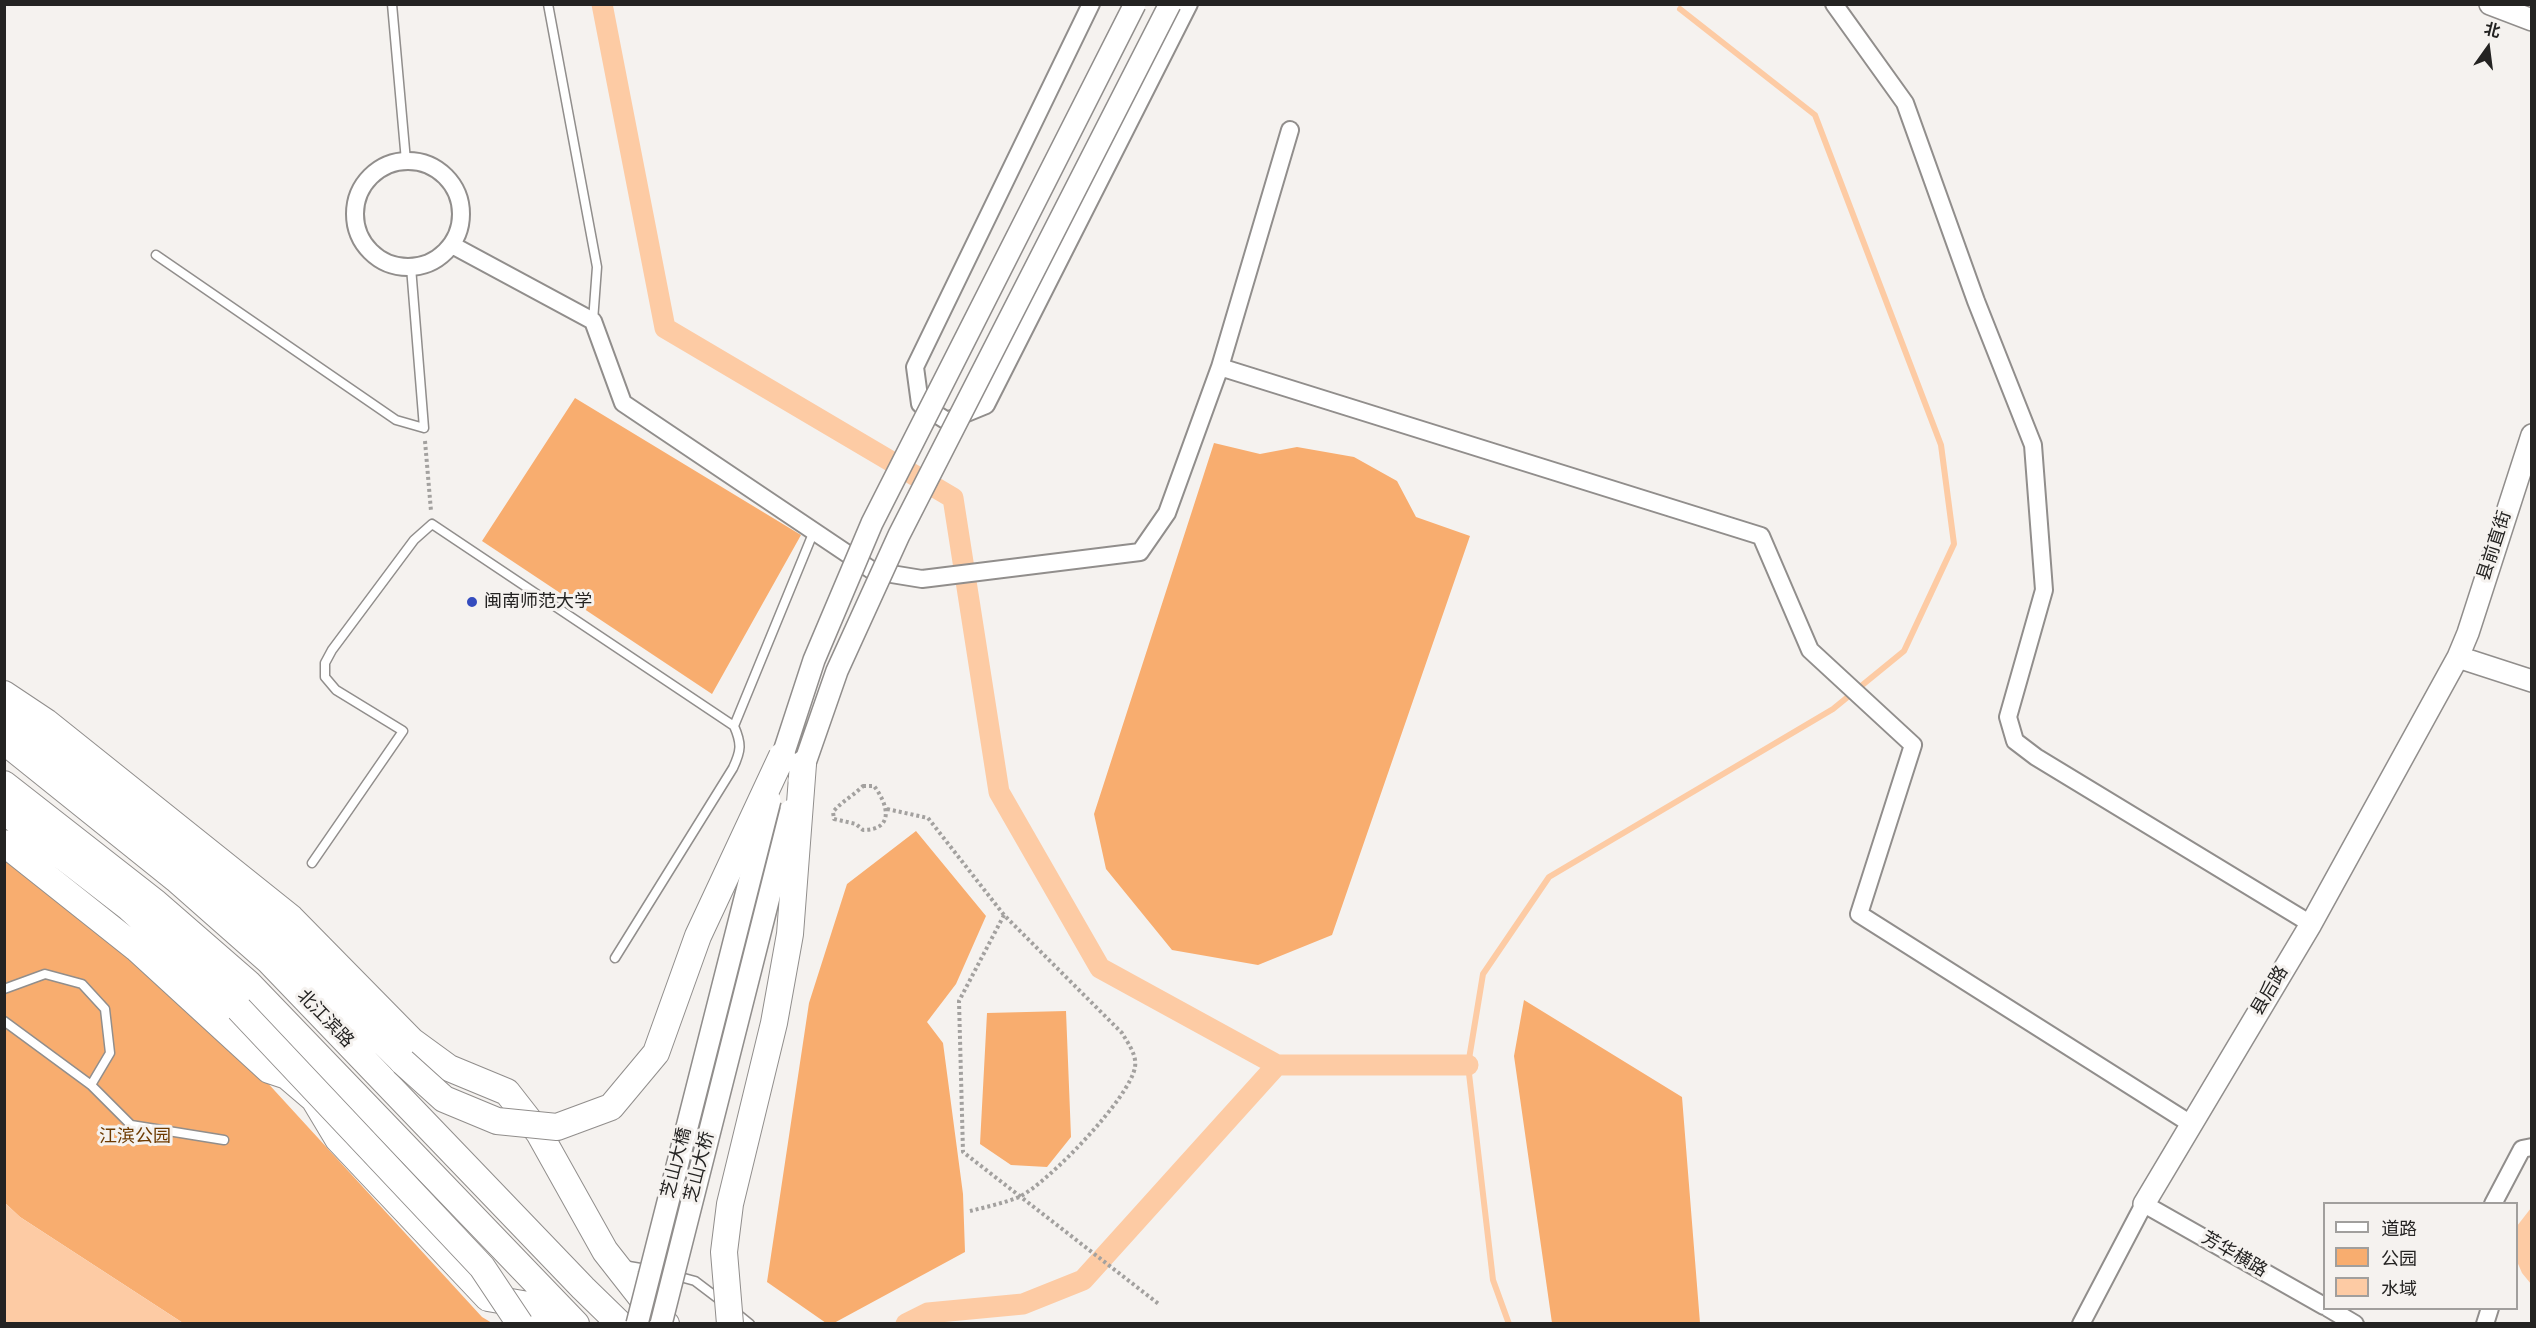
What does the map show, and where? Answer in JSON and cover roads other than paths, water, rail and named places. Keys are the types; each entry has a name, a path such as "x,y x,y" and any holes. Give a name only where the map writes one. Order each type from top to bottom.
{"main road":[{"path":"4,694 46,722 291,918 412,1041 449,1068 507,1092 538,1133 616,1265 652,1311 666,1323"},
{"path":"4,717 221,887 291,951 403,1062 444,1099 496,1121 557,1127 611,1107 656,1053 698,936 793,760"},
{"name":"北江滨路","path":"4,741 176,879 269,961 583,1288 620,1323"},
{"path":"730,1323 724,1252 730,1204 774,1023 790,934 793,760"},
{"name":"北江滨路","path":"4,784 156,903 248,983 576,1323"},
{"path":"4,811 129,907 239,1008 482,1267 520,1323"},
{"path":"4,843 136,948 269,1070 287,1076 314,1099 338,1139 488,1298 528,1305 554,1323"}],"street":[{"path":"1091,4 915,367 920,404 947,421 986,405 1189,4"},
{"path":"793,760 814,660 872,523 1135,4"},
{"path":"793,760 837,671 899,535 1170,4"},
{"path":"1834,4 1905,103 1976,301 2033,446 2044,590 2008,717 2015,741 2036,757 2311,924"},
{"path":"2490,4 2532,20"},
{"path":"452,245 593,321 623,403 873,571 922,579 1140,552 1167,513 1220,367 1290,130"},
{"path":"406,161 423,162 438,170 459,196 460,221 452,245 440,256 426,264 411,267 394,266 378,259 366,247 358,232 354,216 356,200 375,172 389,164 406,161"},
{"path":"1220,367 1761,536 1810,650 1913,746 1859,915 2191,1124"},
{"name":"县前直街","path":"2457,657 2468,633 2532,435"},
{"path":"2457,657 2532,681"},
{"name":"县后路","path":"2081,1323 2144,1204 2311,924 2457,657"},
{"name":"芝山大橋","path":"637,1323 718,1002 793,760"},
{"name":"芝山大桥","path":"661,1323 739,1011 793,760"},
{"path":"2494,1202 2522,1149 2532,1147"},
{"name":"芳华横路","path":"2144,1204 2323,1305"},
{"name":"芳华横路","path":"2331,1310 2355,1323"}],"lane":[{"path":"392,4 406,161"},
{"path":"549,4 597,267 593,321"},
{"path":"156,255 396,420 424,428 411,267"},
{"path":"312,863 403,731 336,690 325,677 325,663 332,650 414,540 432,524 734,726 742,742 733,768 615,958"},
{"path":"734,726 814,531"},
{"path":"4,989 45,974 82,984 105,1009 110,1053 91,1085"},
{"path":"4,1021 91,1085 131,1125 224,1140"},
{"path":"616,1265 630,1264 695,1281 750,1323"}],"water":[{"path":"5,1203 20,1217 183,1323 5,1323"},
{"path":"2531,1208 2531,1284 2518,1264 2518,1225"}],"waterway":[{"path":"602,4 665,328 953,498 999,792 1100,968 1277,1065 1083,1280 1023,1304 928,1313 906,1324"},
{"path":"1509,1324 1493,1280 1468,1065 1483,974 1549,877 1833,709 1904,651 1954,544 1941,445 1815,115 1680,9"},
{"path":"1277,1065 1468,1065"}],"place":[{"name":"闽南师范大学","path":"472,602"}],"park label":[{"name":"江滨公园","path":"135,1137"}]}
